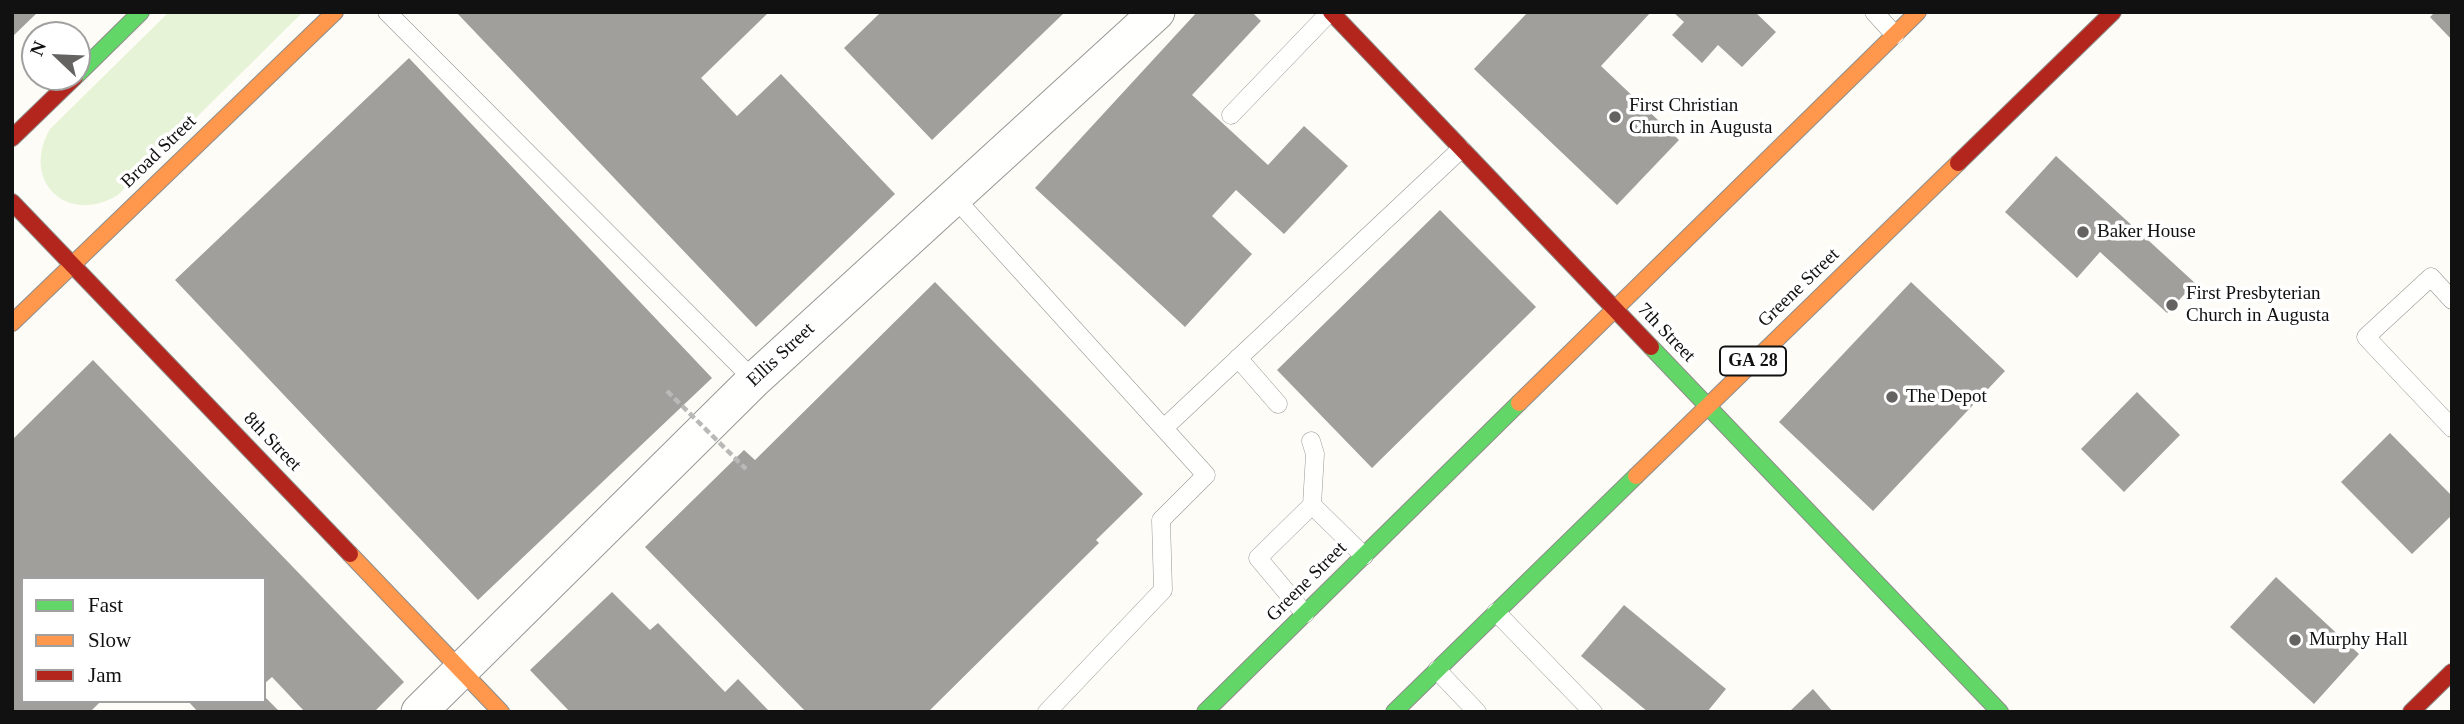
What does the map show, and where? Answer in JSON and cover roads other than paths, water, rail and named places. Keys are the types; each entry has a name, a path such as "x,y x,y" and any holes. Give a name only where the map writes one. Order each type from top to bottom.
{"main road":[{"path":"91,61 141,12"},
{"name":"Broad Street","path":"12,323 335,12"},
{"name":"7th Street","path":"1331,12 2000,712"},
{"name":"Greene Street","path":"1205,712 1918,12"},
{"name":"Greene Street","path":"1394,712 2113,12"},
{"path":"12,138 61,91"},
{"name":"8th Street","path":"12,202 501,712"},
{"path":"2411,712 2452,672"}],"street":[{"name":"Ellis Street","path":"419,712 754,380 1157,12"}],"lane":[{"path":"387,12 754,380"},
{"path":"1231,115 1331,12"},
{"path":"1874,12 1895,35"},
{"path":"1164,428 1461,149"},
{"path":"954,197 1206,475 1161,520 1163,590 1047,712"},
{"path":"2452,300 2431,277 2366,337 2452,428"},
{"path":"1238,358 1278,404"},
{"path":"1305,614 1258,558 1312,505 1315,454 1311,441"},
{"path":"1312,505 1363,556"},
{"path":"1496,612 1593,712"},
{"path":"1437,670 1477,712"}],"place":[{"name":"First Christian Church in Augusta","path":"1615,117"},
{"name":"Baker House","path":"2083,232"},
{"name":"First Presbyterian Church in Augusta","path":"2172,305"},
{"name":"The Depot","path":"1892,397"},
{"name":"Murphy Hall","path":"2295,640"}]}
